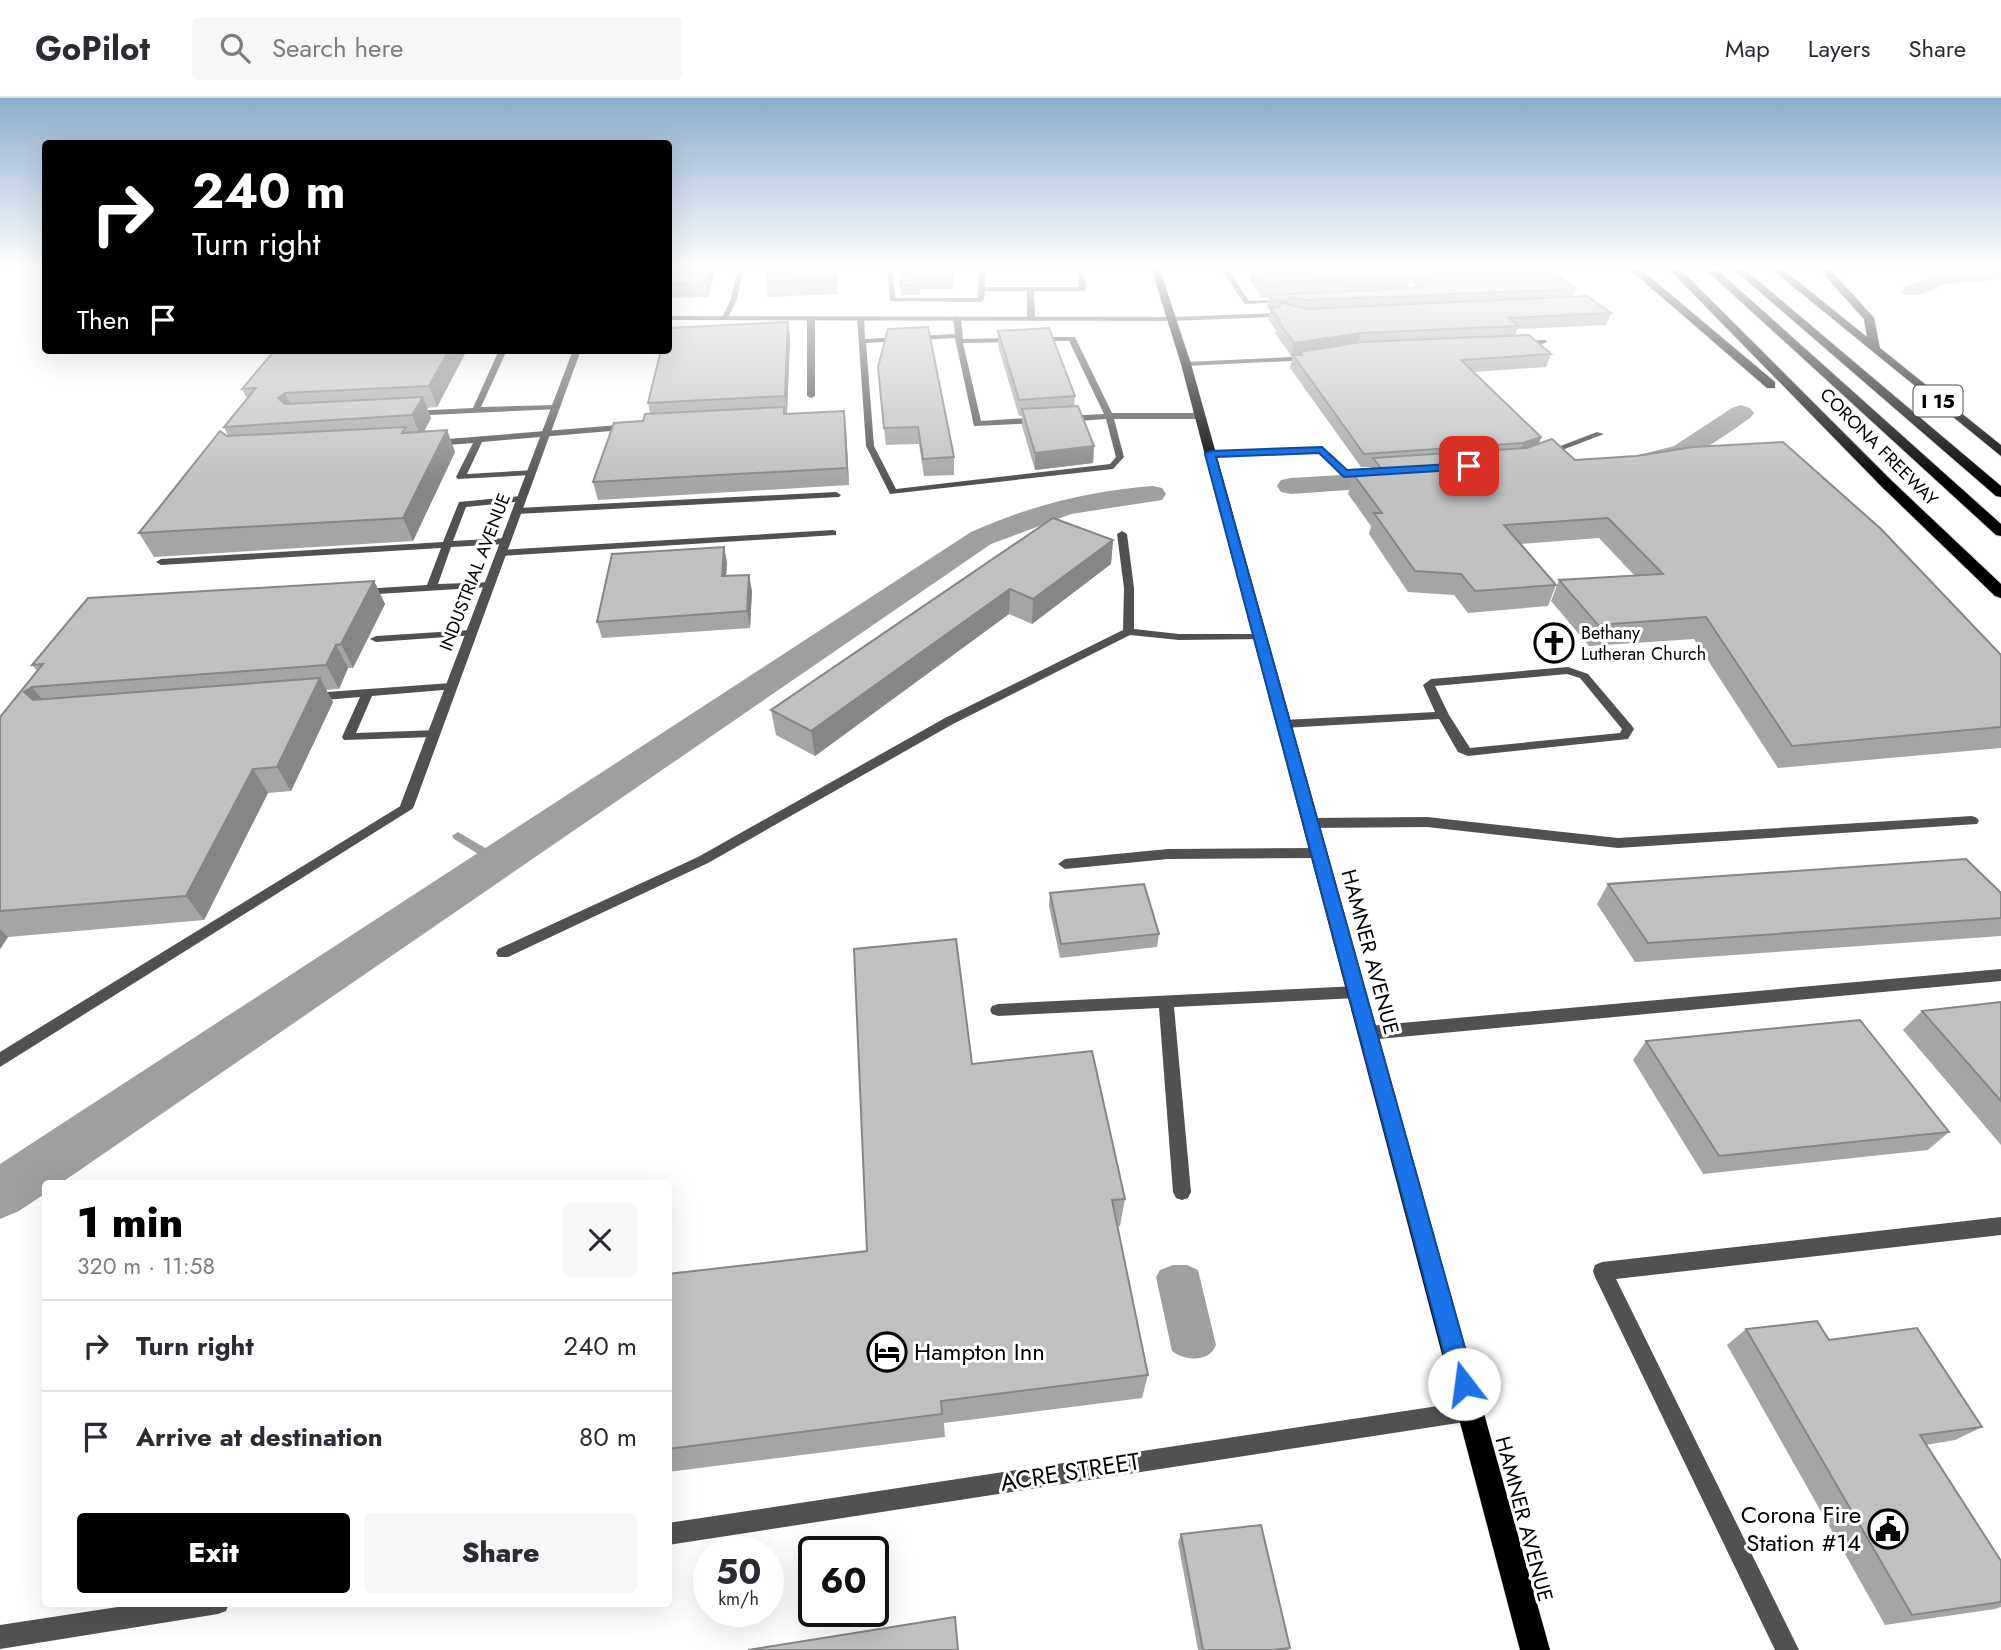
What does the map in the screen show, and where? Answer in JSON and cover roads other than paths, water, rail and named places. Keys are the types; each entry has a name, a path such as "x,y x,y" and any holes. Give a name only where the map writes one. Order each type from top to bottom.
{"highway":[{"path":"1717,339 1887,484"},
{"name":"CORONA FREEWAY","path":"1744,339 1887,484 2001,593"},
{"path":"1789,339 2001,532"},
{"path":"1821,339 2001,493"},
{"name":"I 15","path":"1862,339 2001,452"},
{"path":"1873,339 1875,350"}],"main road":[{"name":"HAMNER AVENUE","path":"1178,339 1535,1650"}],"street":[{"path":"811,339 811,396"},
{"path":"938,339 862,341 870,446 893,492 1113,466 1120,457 1109,416 1072,339"},
{"path":"959,339 977,424 1109,416 1200,416"},
{"path":"1503,344 1543,342"},
{"path":"476,410 501,354"},
{"name":"INDUSTRIAL AVENUE","path":"0,1060 407,806 576,354"},
{"path":"1186,364 1298,360 1322,356"},
{"path":"406,414 556,407"},
{"path":"425,443 546,435 574,429 641,426"},
{"path":"1531,458 1600,434"},
{"path":"479,440 461,477 532,472"},
{"path":"1210,454 1322,450 1344,474 1398,470"},
{"path":"517,511 836,495"},
{"path":"431,588 462,504 521,499"},
{"path":"501,553 833,533"},
{"path":"1122,534 1129,589 1128,632"},
{"path":"161,562 506,541"},
{"path":"348,593 489,584"},
{"path":"503,953 703,860 949,721 1128,632 1260,637"},
{"path":"376,639 471,633"},
{"path":"1568,670 1584,676 1628,729 1624,736 1468,752 1462,749 1443,715 1429,685 1435,681 1568,670"},
{"path":"299,698 451,687"},
{"path":"368,693 348,737 434,733"},
{"path":"1284,724 1443,715"},
{"path":"1311,823 1427,822 1618,843 1972,821"},
{"path":"1065,864 1168,854 1319,853"},
{"path":"1368,1033 2001,975"},
{"path":"998,1010 1357,992"},
{"path":"1166,1001 1182,1192"},
{"path":"1787,1650 1602,1271 2001,1226"},
{"name":"ACRE STREET","path":"672,1533 1471,1411"},
{"path":"0,1637 192,1607"}],"waterway":[{"path":"1637,464 1683,452 1741,413"},
{"path":"1291,486 1408,479"},
{"path":"0,1194 981,538 1064,507 1152,494"},
{"path":"458,836 500,862"}],"place":[{"name":"Bethany Lutheran Church","path":"1554,643"},
{"name":"Hampton Inn","path":"887,1352"},
{"name":"Corona Fire Station #14","path":"1888,1529"}]}
